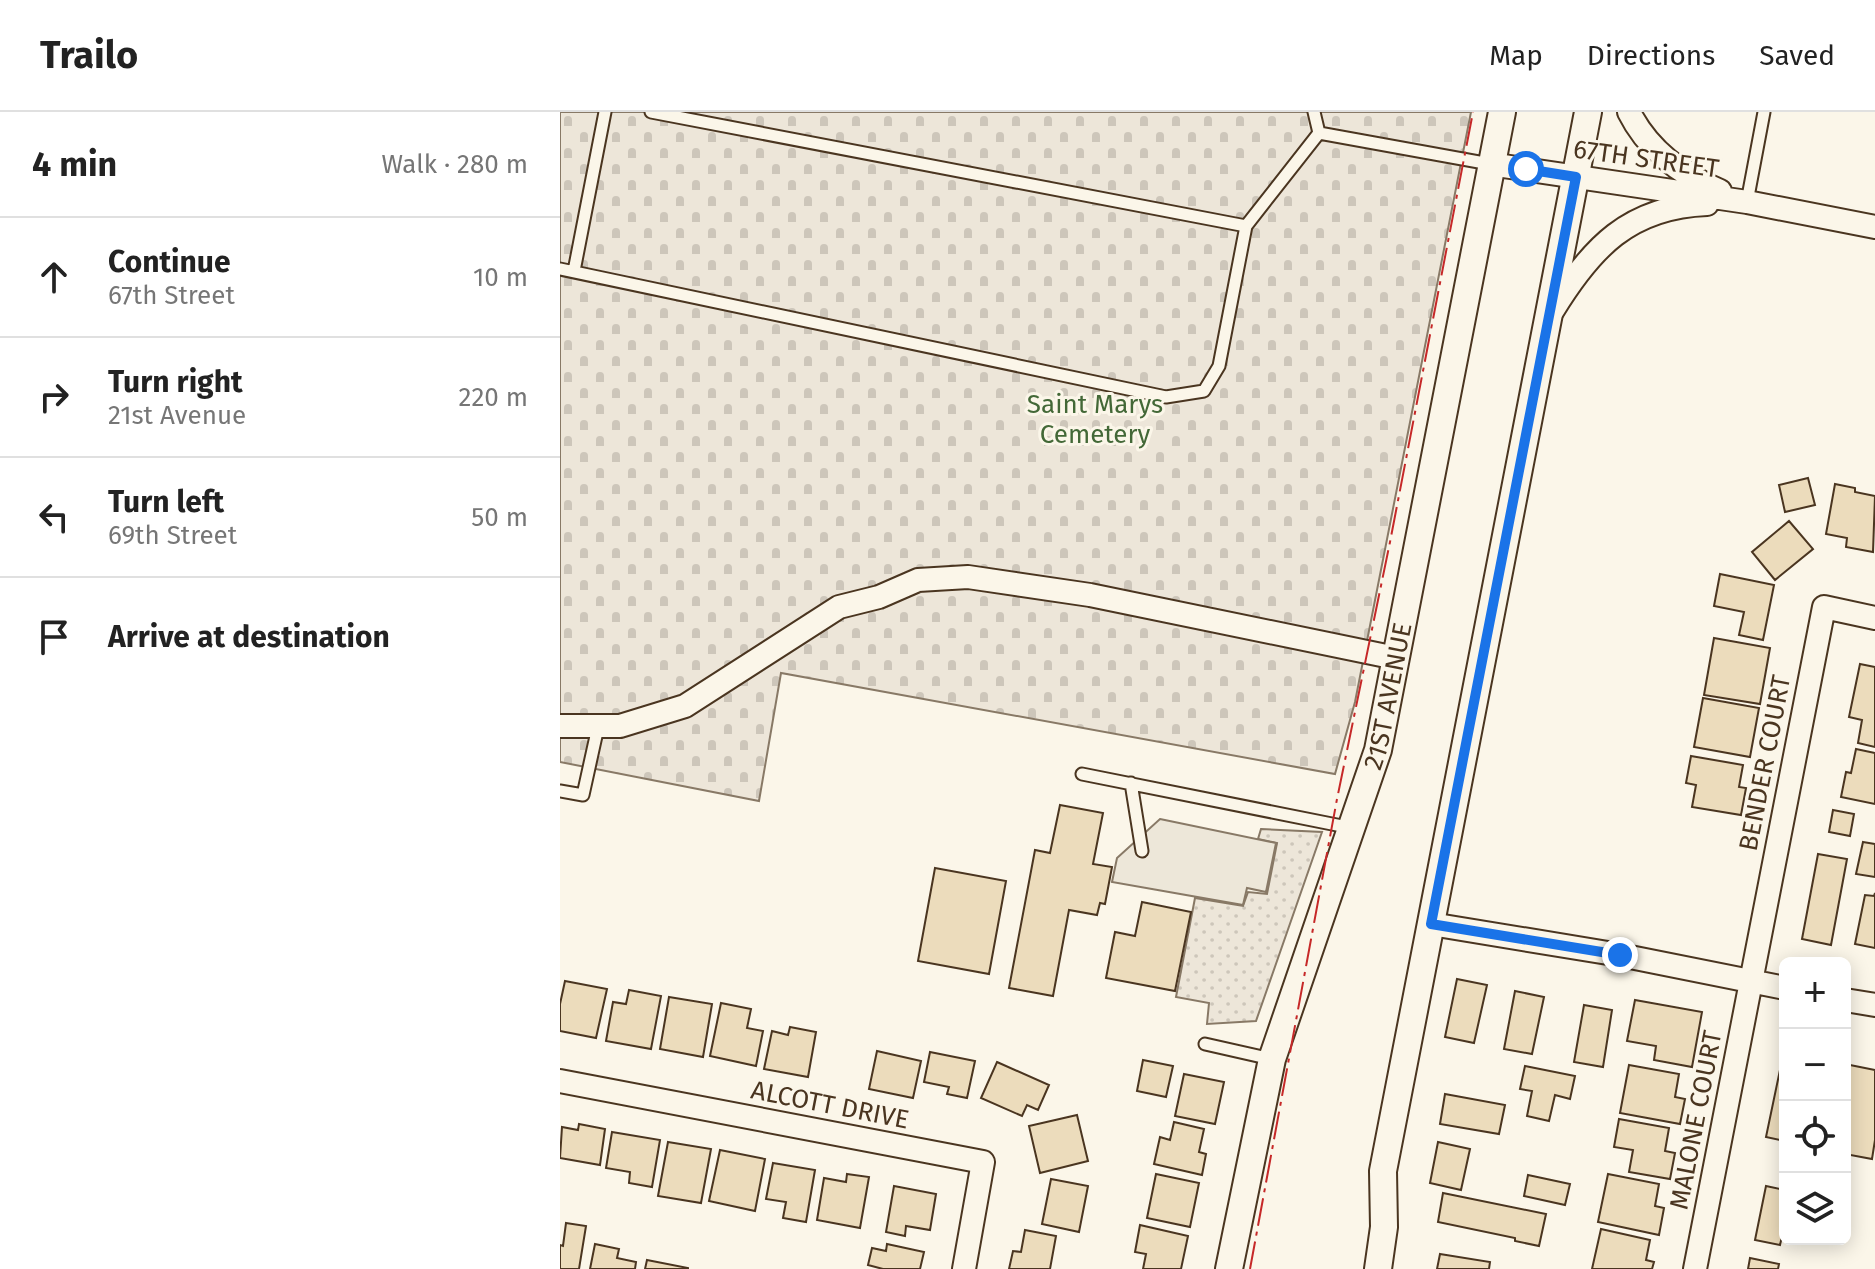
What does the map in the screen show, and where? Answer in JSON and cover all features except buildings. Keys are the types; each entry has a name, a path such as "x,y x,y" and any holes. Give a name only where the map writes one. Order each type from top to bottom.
{"street":[{"name":"21ST AVENUE","path":"1229,1269 1272,1059 1378,750 1502,112"},
{"path":"1378,1269 1384,1227 1383,1171 1588,112"},
{"name":"67TH STREET","path":"1629,112 1647,140 1671,164 1699,182 1747,202"},
{"name":"67TH STREET","path":"1490,164 1747,202 1875,227"},
{"name":"67TH STREET","path":"1548,318 1591,254 1612,235 1635,221 1689,204 1747,202"},
{"path":"560,726 620,726 685,706 839,607 879,597 918,580 968,577 1090,595 1396,658"},
{"name":"BENDER COURT","path":"1751,981 1824,607 1875,618"},
{"path":"1431,924 1620,955 1779,987"},
{"name":"MALONE COURT","path":"1695,1269 1751,981"},
{"path":"1851,1001 1875,1005"},
{"name":"ALCOTT DRIVE","path":"560,1081 983,1162 964,1269"}],"lane":[{"path":"574,271 605,112"},
{"path":"651,112 1246,226"},
{"path":"1314,112 1319,133"},
{"path":"1747,202 1764,112"},
{"path":"560,269 1166,397 1204,391 1219,366 1246,226 1319,133"},
{"path":"1319,133 1490,164"},
{"path":"560,791 583,795 598,727"},
{"path":"1082,774 1353,828"},
{"path":"1131,783 1142,851"},
{"path":"1205,1044 1272,1059"}],"green space":[{"name":"Saint Marys Cemetery","path":"560,112 1471,112 1355,702 1335,774 781,673 759,801 560,762"},
{"path":"1261,829 1322,832 1256,1021 1207,1024 1209,1003 1176,997 1195,898 1243,906 1248,892 1267,894 1277,843 1258,839"}],"shaded area":[{"path":"1160,819 1276,843 1266,892 1247,888 1243,905 1112,882 1117,858"}],"power":[{"path":"1250,1269 1337,799 1473,112"}],"route":[{"path":"1526,169 1576,177 1431,924 1620,955"}]}
